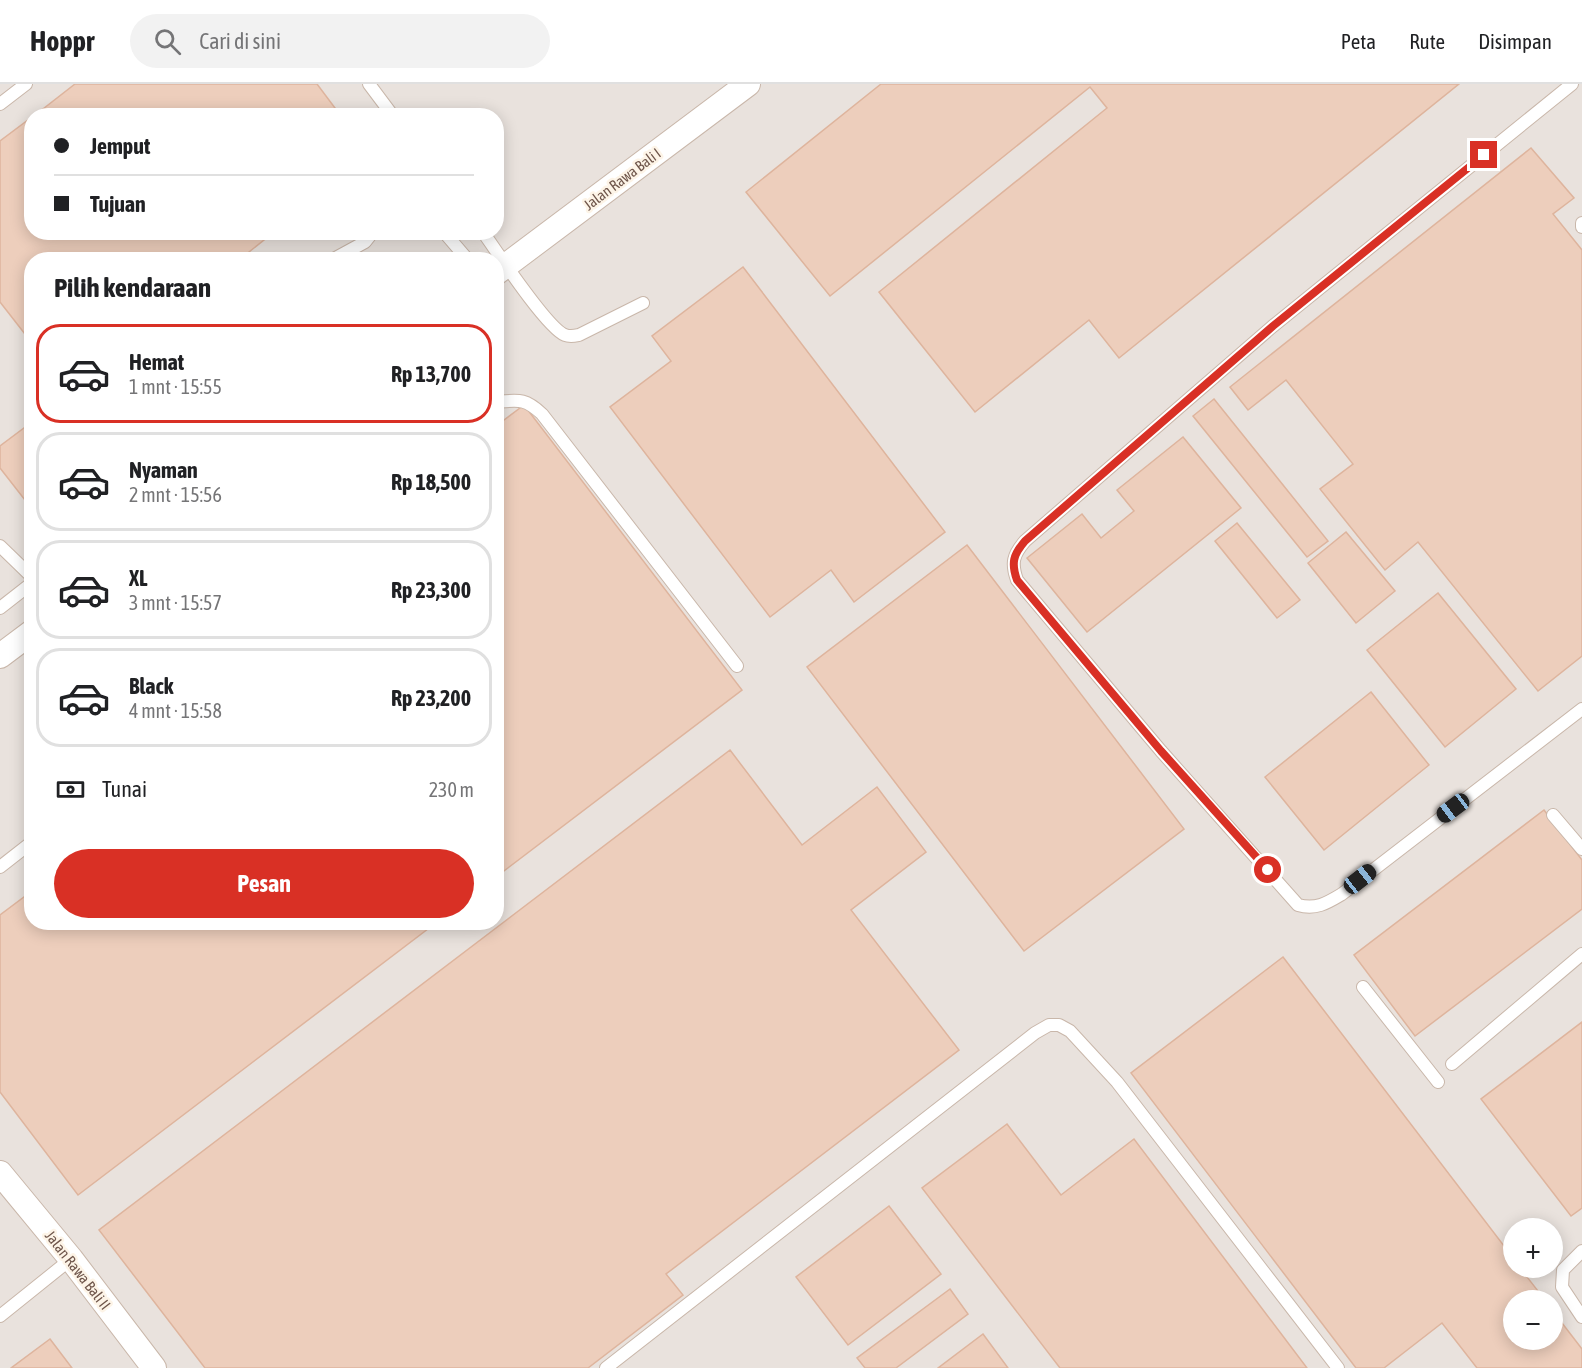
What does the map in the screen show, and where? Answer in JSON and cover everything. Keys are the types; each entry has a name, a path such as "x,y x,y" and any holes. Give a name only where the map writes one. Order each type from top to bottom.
{"street":[{"name":"Jalan Rawa Bali I","path":"504,267 748,84"},
{"path":"0,656 24,638"},
{"name":"Jalan Rawa Bali II","path":"0,1173 71,1259 154,1368"}],"lane":[{"path":"0,104 26,84"},
{"path":"369,84 387,108"},
{"path":"1572,84 1273,326 1025,541 1013,558 1013,568 1017,580 1161,751 1298,904 1307,908 1316,907 1342,894 1582,709"},
{"path":"347,252 367,240"},
{"path":"451,240 461,252"},
{"path":"504,271 557,330 572,337 643,303"},
{"path":"504,401 519,400 531,404 542,414 737,666"},
{"path":"0,546 24,569"},
{"path":"0,608 24,589"},
{"path":"1553,815 1582,849"},
{"path":"0,867 24,849"},
{"path":"1452,1065 1582,954"},
{"path":"1363,987 1438,1082"},
{"path":"606,1368 1035,1033 1049,1025 1059,1025 1070,1031 1117,1082 1338,1368"},
{"path":"1582,1251 1563,1270 1562,1287 1582,1317"},
{"path":"0,1316 71,1259"}],"shaded area":[{"path":"0,84 1582,84 1582,1368 0,1368"}],"building":[{"path":"75,84 317,84 335,108 44,108"},
{"path":"881,84 1459,84 1119,358 1089,320 975,412 879,292 1107,108 1090,87 830,296 746,192"},
{"path":"24,123 24,240 264,240 249,252 24,252 24,333 0,302 0,141"},
{"path":"1531,148 1574,198 1553,214 1582,250 1582,656 1538,691 1418,542 1385,570 1320,489 1353,464 1286,380 1248,410 1230,387"},
{"path":"743,267 945,532 854,602 831,570 770,617 610,407 671,361 652,336"},
{"path":"1214,399 1328,541 1307,557 1193,416"},
{"path":"524,405 742,690 504,871 504,420"},
{"path":"24,428 24,499 0,468 0,446"},
{"path":"1183,437 1241,508 1087,632 1027,558 1082,514 1101,538 1134,511 1117,490"},
{"path":"1237,523 1300,600 1277,618 1215,541"},
{"path":"1346,532 1395,591 1356,623 1308,563"},
{"path":"967,545 1184,829 1024,951 807,667"},
{"path":"1438,593 1516,689 1445,747 1367,650"},
{"path":"1371,692 1429,765 1324,850 1265,777"},
{"path":"730,750 802,845 877,787 926,852 851,910 959,1050 666,1274 683,1295 588,1368 205,1368 99,1230 493,930 504,930 504,922"},
{"path":"1544,810 1582,860 1582,909 1415,1036 1354,955"},
{"path":"24,897 24,930 426,930 78,1195 0,1092 0,915"},
{"path":"1283,957 1503,1245 1503,1278 1528,1278 1537,1290 1503,1290 1503,1350 1563,1350 1563,1324 1582,1349 1582,1368 1477,1368 1442,1323 1384,1368 1356,1368 1131,1073"},
{"path":"1582,1022 1582,1208 1571,1216 1481,1099"},
{"path":"1007,1124 1061,1195 1134,1139 1307,1368 1060,1368 922,1188"},
{"path":"889,1206 941,1274 848,1345 796,1277"},
{"path":"950,1289 968,1314 896,1368 865,1368 857,1358"},
{"path":"983,1334 1008,1368 938,1368"},
{"path":"50,1339 72,1368 11,1368"}],"route":[{"path":"1268,870 1161,751 1017,580 1013,558 1025,541 1273,326 1484,155"}]}
